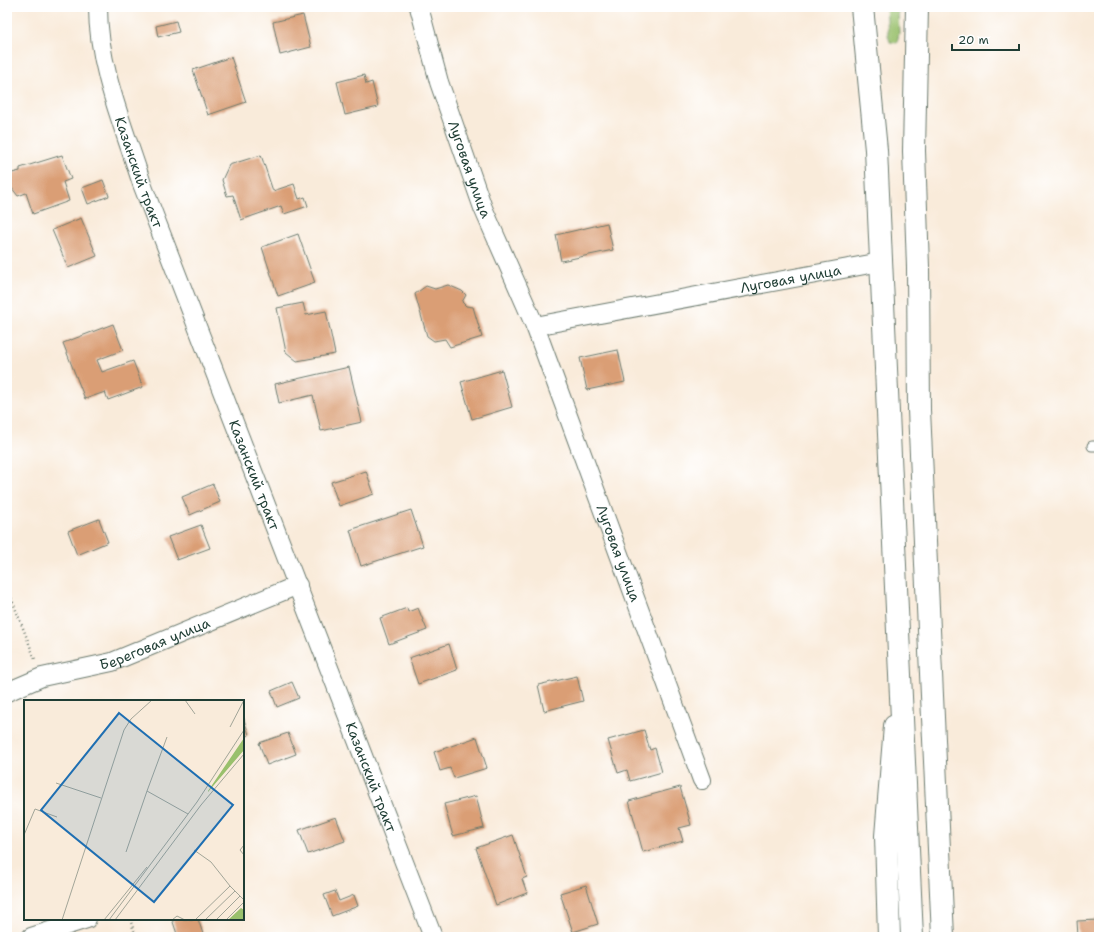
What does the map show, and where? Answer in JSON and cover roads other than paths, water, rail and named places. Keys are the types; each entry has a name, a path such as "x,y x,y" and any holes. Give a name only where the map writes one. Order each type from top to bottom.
{"main road":[{"path":"862,7 876,150 912,937"},
{"path":"917,7 914,151 918,266 919,410 943,937"},
{"path":"889,937 886,836 900,665"}],"street":[{"name":"Казанский тракт","path":"98,7 98,29 107,74 142,184 298,584 433,937"},
{"name":"Луговая улица","path":"419,7 439,82 481,201 535,326 702,780"},
{"name":"Луговая улица","path":"535,326 881,262"},
{"name":"Береговая улица","path":"7,692 42,677 112,662 298,584"},
{"path":"31,937 84,920"}]}
